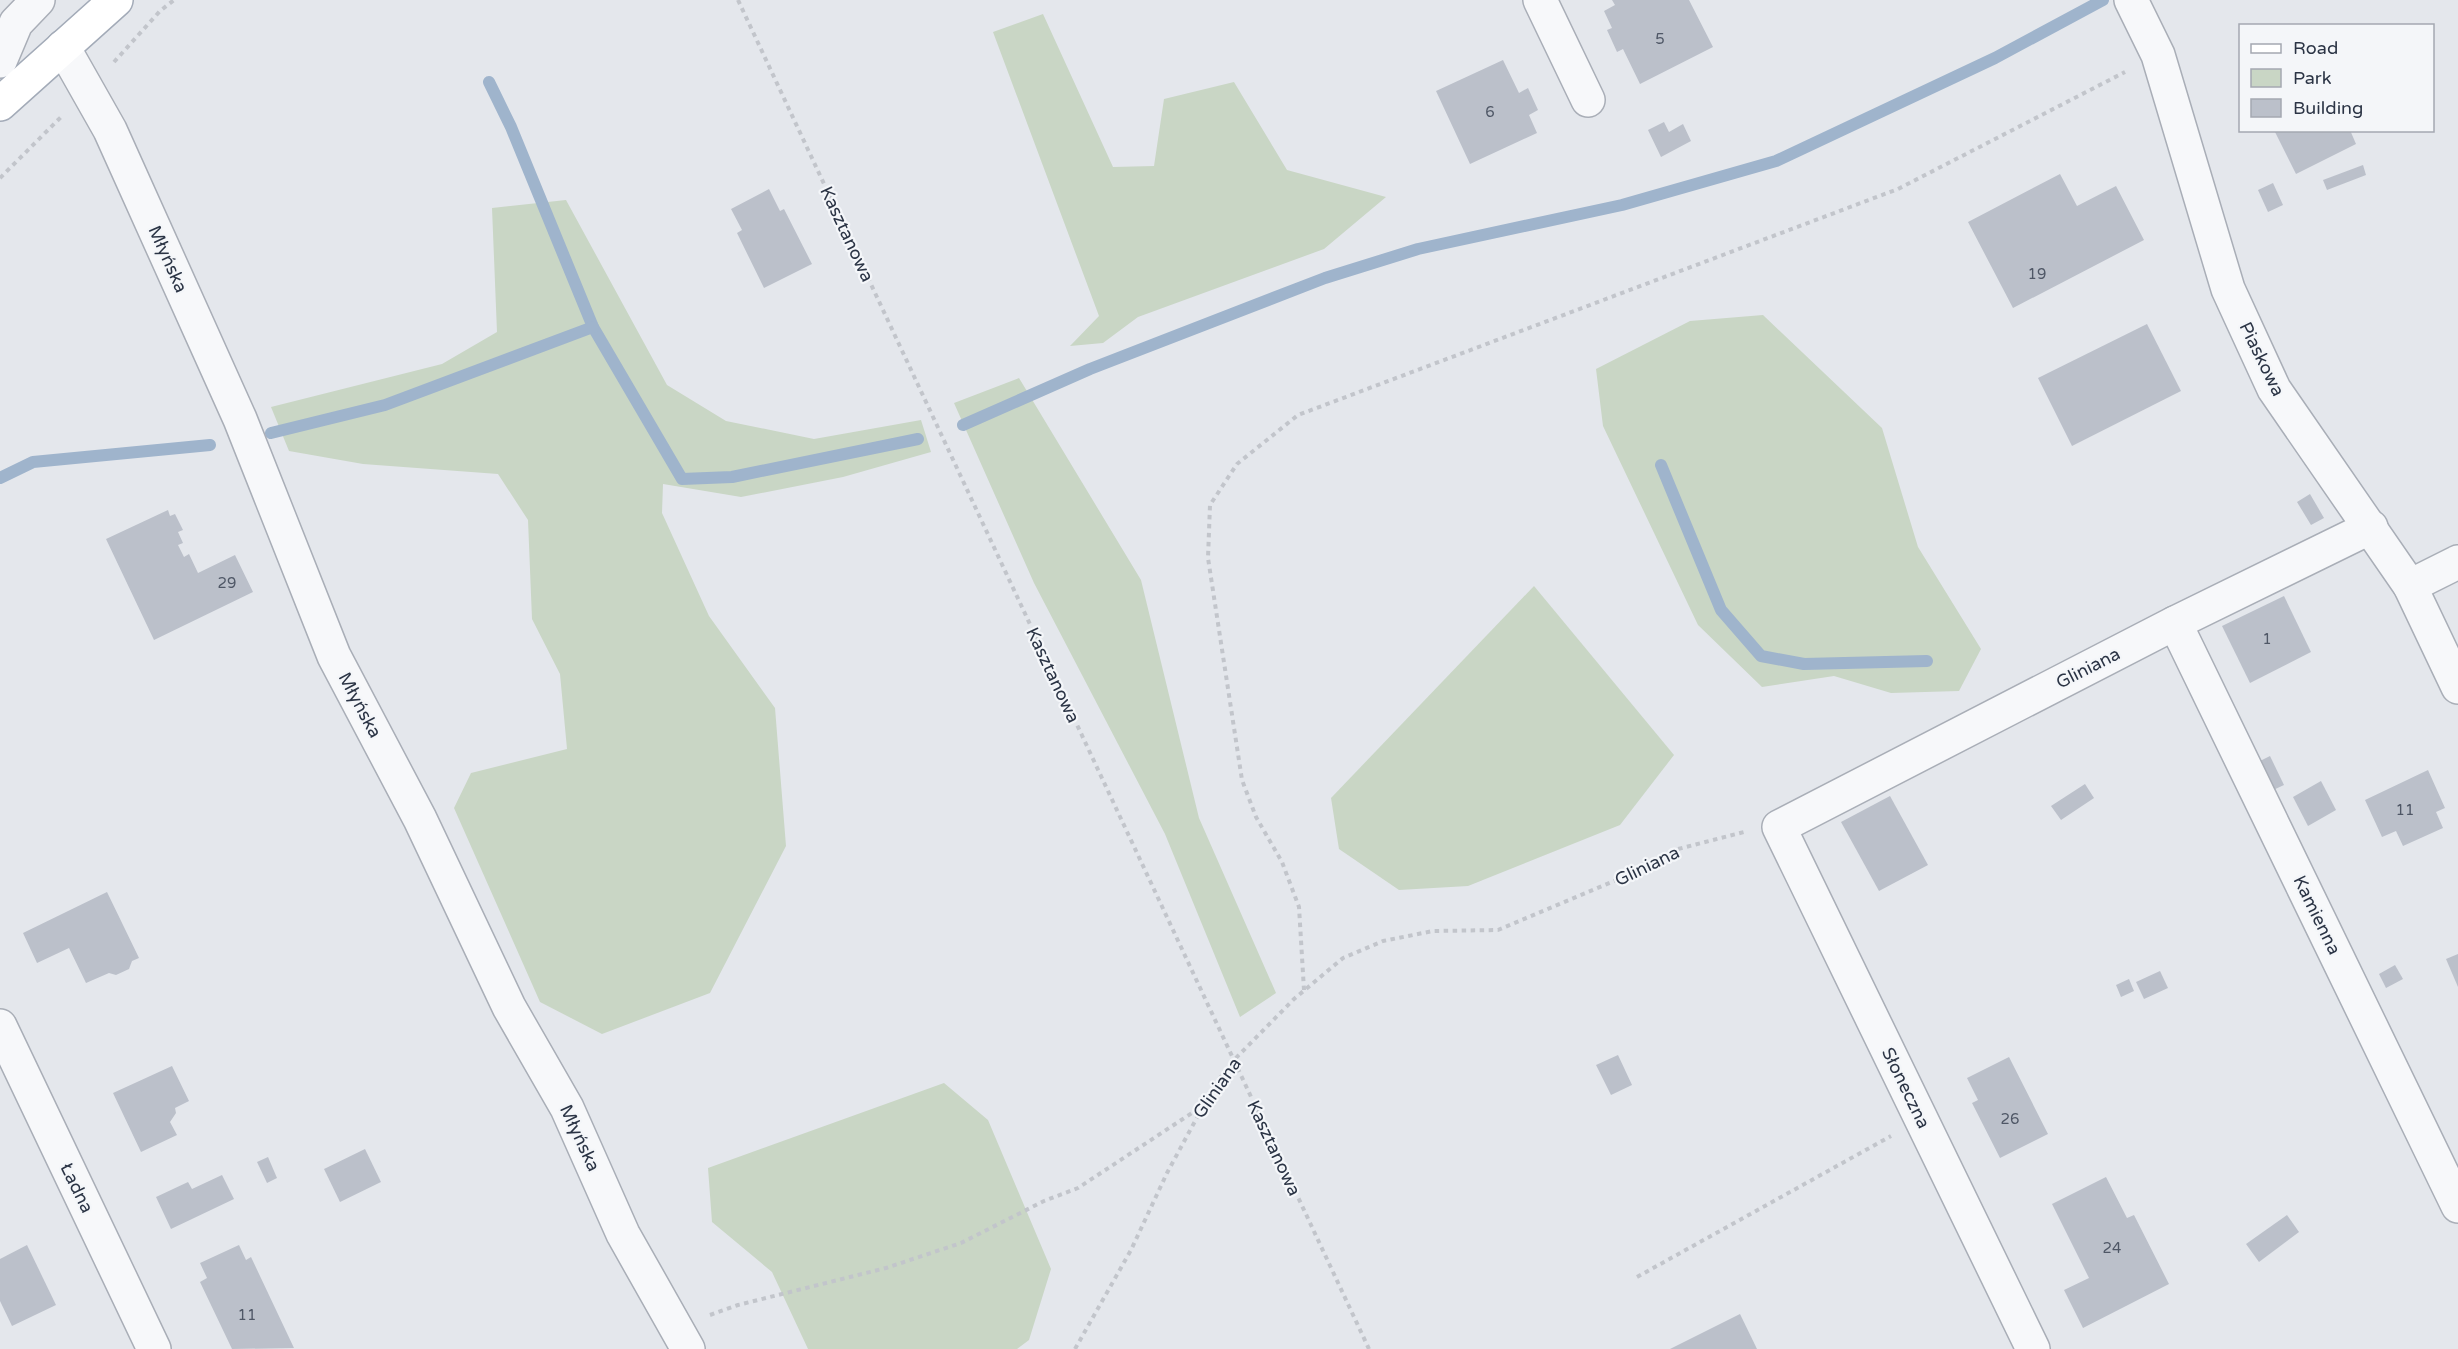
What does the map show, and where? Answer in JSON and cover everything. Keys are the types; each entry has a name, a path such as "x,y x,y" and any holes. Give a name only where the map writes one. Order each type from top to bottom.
{"main road":[{"path":"0,105 116,0"}],"street":[{"path":"0,61 16,23 38,0"},
{"path":"1540,0 1588,100"},
{"name":"Piaskowa","path":"2131,0 2158,55 2228,289 2274,389 2410,586 2458,687"},
{"name":"Młyńska","path":"63,47 110,130 240,419 334,657 420,819 508,1007 567,1108 623,1234 681,1338"},
{"name":"Gliniana","path":"1779,827 2175,623 2371,527"},
{"path":"2410,586 2458,562"},
{"name":"Kamienna","path":"2175,623 2458,1206"},
{"name":"Słoneczna","path":"1779,827 2032,1349"},
{"name":"Ładna","path":"0,1026 154,1349"}],"path":[{"path":"0,178 87,91 160,11 174,0"},
{"name":"Kasztanowa","path":"738,0 1369,1349"},
{"path":"1304,990 1299,906 1282,862 1256,817 1242,780 1208,558 1210,505 1237,464 1298,416 1898,189 2158,55"},
{"name":"Gliniana","path":"1075,1349 1131,1250 1203,1106 1233,1061 1304,990 1343,958 1383,941 1433,931 1498,930 1610,884 1678,849 1758,829 1779,827"},
{"path":"681,1338 738,1305 886,1268 961,1243 1044,1201 1078,1188 1203,1106"},
{"path":"1637,1277 1921,1119"}],"green space":[{"path":"1043,14 1113,167 1154,166 1164,99 1234,82 1287,170 1386,197 1324,249 1138,317 1103,343 1070,346 1099,316 993,32"},
{"path":"566,200 667,385 726,421 814,439 921,420 931,452 843,477 741,497 663,484 662,513 709,616 775,708 786,846 710,993 602,1034 540,1002 454,808 471,773 567,749 560,674 532,619 528,520 498,474 363,464 289,451 271,407 442,364 497,332 492,208"},
{"path":"1763,315 1882,428 1918,547 1981,649 1959,691 1891,693 1834,676 1762,687 1698,625 1603,426 1596,369 1690,321"},
{"path":"1019,378 1141,580 1199,818 1276,993 1240,1017 1165,834 1034,583 954,403"},
{"path":"1534,586 1674,755 1620,825 1468,886 1399,890 1339,849 1331,798"},
{"path":"944,1083 988,1120 1051,1269 1029,1340 1017,1349 808,1349 772,1272 712,1222 708,1168"}],"building":[{"path":"1612,0 1689,0 1713,47 1640,84 1623,49 1617,52 1607,30 1612,28 1604,11 1615,5"},
{"path":"1503,60 1519,93 1528,88 1538,110 1529,115 1537,133 1470,164 1436,91"},
{"path":"1664,122 1669,132 1683,124 1691,141 1661,157 1648,130"},
{"path":"2275,132 2351,132 2356,144 2296,174"},
{"path":"2363,165 2366,175 2327,190 2323,180"},
{"path":"2060,174 2077,206 2116,186 2144,240 2013,308 1968,222"},
{"path":"2273,183 2283,205 2268,212 2258,190"},
{"path":"769,189 780,211 784,209 812,264 764,288 737,233 742,230 731,209"},
{"path":"2147,324 2181,391 2072,446 2038,378"},
{"path":"2310,494 2324,518 2311,525 2297,502"},
{"path":"168,510 170,516 175,514 183,530 178,532 183,543 178,545 184,557 189,554 198,573 235,555 253,592 154,640 106,539"},
{"path":"2284,596 2311,652 2250,683 2222,626"},
{"path":"2270,756 2284,785 2271,791 2258,762"},
{"path":"2428,770 2445,808 2436,812 2443,828 2403,846 2396,831 2382,837 2365,800"},
{"path":"2321,781 2336,810 2308,826 2293,797"},
{"path":"2085,784 2094,798 2061,820 2051,806"},
{"path":"1890,796 1928,865 1879,891 1841,822"},
{"path":"107,892 139,958 132,961 129,969 116,975 109,973 86,983 69,948 37,963 23,933"},
{"path":"2458,954 2458,987 2446,959"},
{"path":"2395,965 2403,979 2386,988 2379,974"},
{"path":"2160,971 2168,988 2144,999 2136,982"},
{"path":"2129,979 2134,991 2121,997 2116,985"},
{"path":"1618,1055 1632,1085 1611,1095 1596,1065"},
{"path":"2009,1057 2048,1134 2000,1158 1972,1103 1978,1100 1967,1078"},
{"path":"172,1066 189,1101 175,1108 176,1113 170,1122 177,1135 141,1152 113,1093"},
{"path":"365,1149 381,1182 340,1202 324,1169"},
{"path":"268,1157 277,1178 267,1183 257,1162"},
{"path":"222,1175 234,1199 171,1229 156,1197 188,1182 192,1189"},
{"path":"2106,1177 2127,1218 2134,1215 2169,1284 2083,1328 2064,1290 2089,1278 2052,1204"},
{"path":"2287,1215 2299,1232 2259,1262 2246,1244"},
{"path":"27,1245 56,1305 12,1326 0,1301 0,1259"},
{"path":"239,1245 246,1260 251,1257 294,1348 232,1349 200,1282 207,1278 200,1263"},
{"path":"1740,1314 1757,1349 1670,1349"}],"waterway":[{"path":"963,425 1090,369 1325,278 1418,249 1622,205 1776,161 1995,58 2103,0"},
{"path":"489,82 511,127 593,327 682,479 732,477 918,439"},
{"path":"271,433 385,405 593,327"},
{"path":"0,478 33,462 210,445"},
{"path":"1661,465 1721,610 1761,656 1804,664 1927,661"}]}
